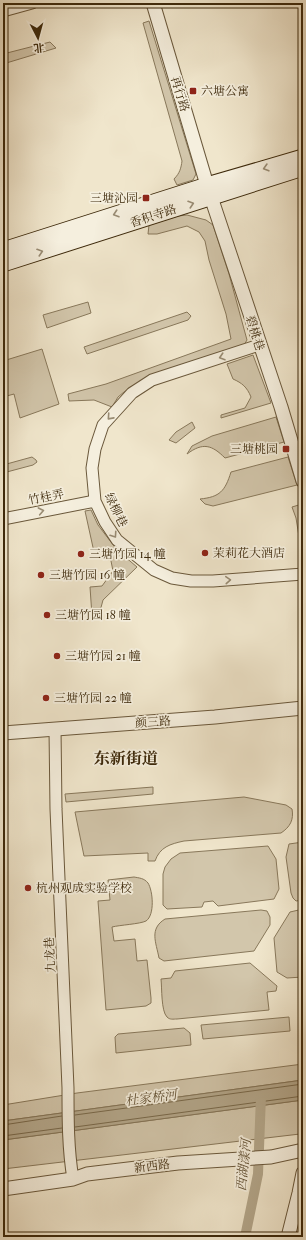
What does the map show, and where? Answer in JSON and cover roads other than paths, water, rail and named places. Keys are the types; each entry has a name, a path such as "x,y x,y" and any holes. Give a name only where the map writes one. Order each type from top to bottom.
{"main road":[{"name":"香积寺路","path":"3,264 303,157"},
{"name":"香积寺路","path":"3,250 209,191 303,168"}],"street":[{"path":"3,11 32,3"},
{"name":"再行路","path":"153,3 209,191"},
{"name":"碧桃巷","path":"209,191 303,481"},
{"name":"绿柳巷","path":"259,345 152,380 132,393 103,425 95,449 92,468 95,501 105,522 117,540 154,570 172,578 192,581 213,581 303,574"},
{"name":"竹桂弄","path":"3,519 95,501"},
{"name":"颜三路","path":"3,733 215,717 303,708"},
{"name":"九龙巷","path":"55,729 56,809 68,1088 68,1135 73,1179"},
{"name":"新西路","path":"3,1189 73,1179 87,1174 171,1164 271,1157 303,1150"},
{"path":"288,1237 303,1173"}],"water":[{"path":"303,1080 303,1100 3,1140 3,1121"}],"waterway":[{"name":"西湖漾河","path":"245,1237 258,1174 261,1096"}],"place":[{"name":"六塘公寓","path":"193,91"},
{"name":"三塘沁园","path":"146,198"},
{"name":"三塘桃园","path":"286,449"},
{"name":"茉莉花大酒店","path":"205,553"},
{"name":"三塘竹园 14 幢","path":"81,554"},
{"name":"三塘竹园 16 幢","path":"41,575"},
{"name":"三塘竹园 18 幢","path":"47,615"},
{"name":"三塘竹园 21 幢","path":"57,656"},
{"name":"三塘竹园 22 幢","path":"46,698"},
{"name":"杭州观成实验学校","path":"28,888"}],"district":[{"name":"东新街道","path":"126,758"}],"water label":[{"name":"杜家桥河","path":"151,1097"}]}
